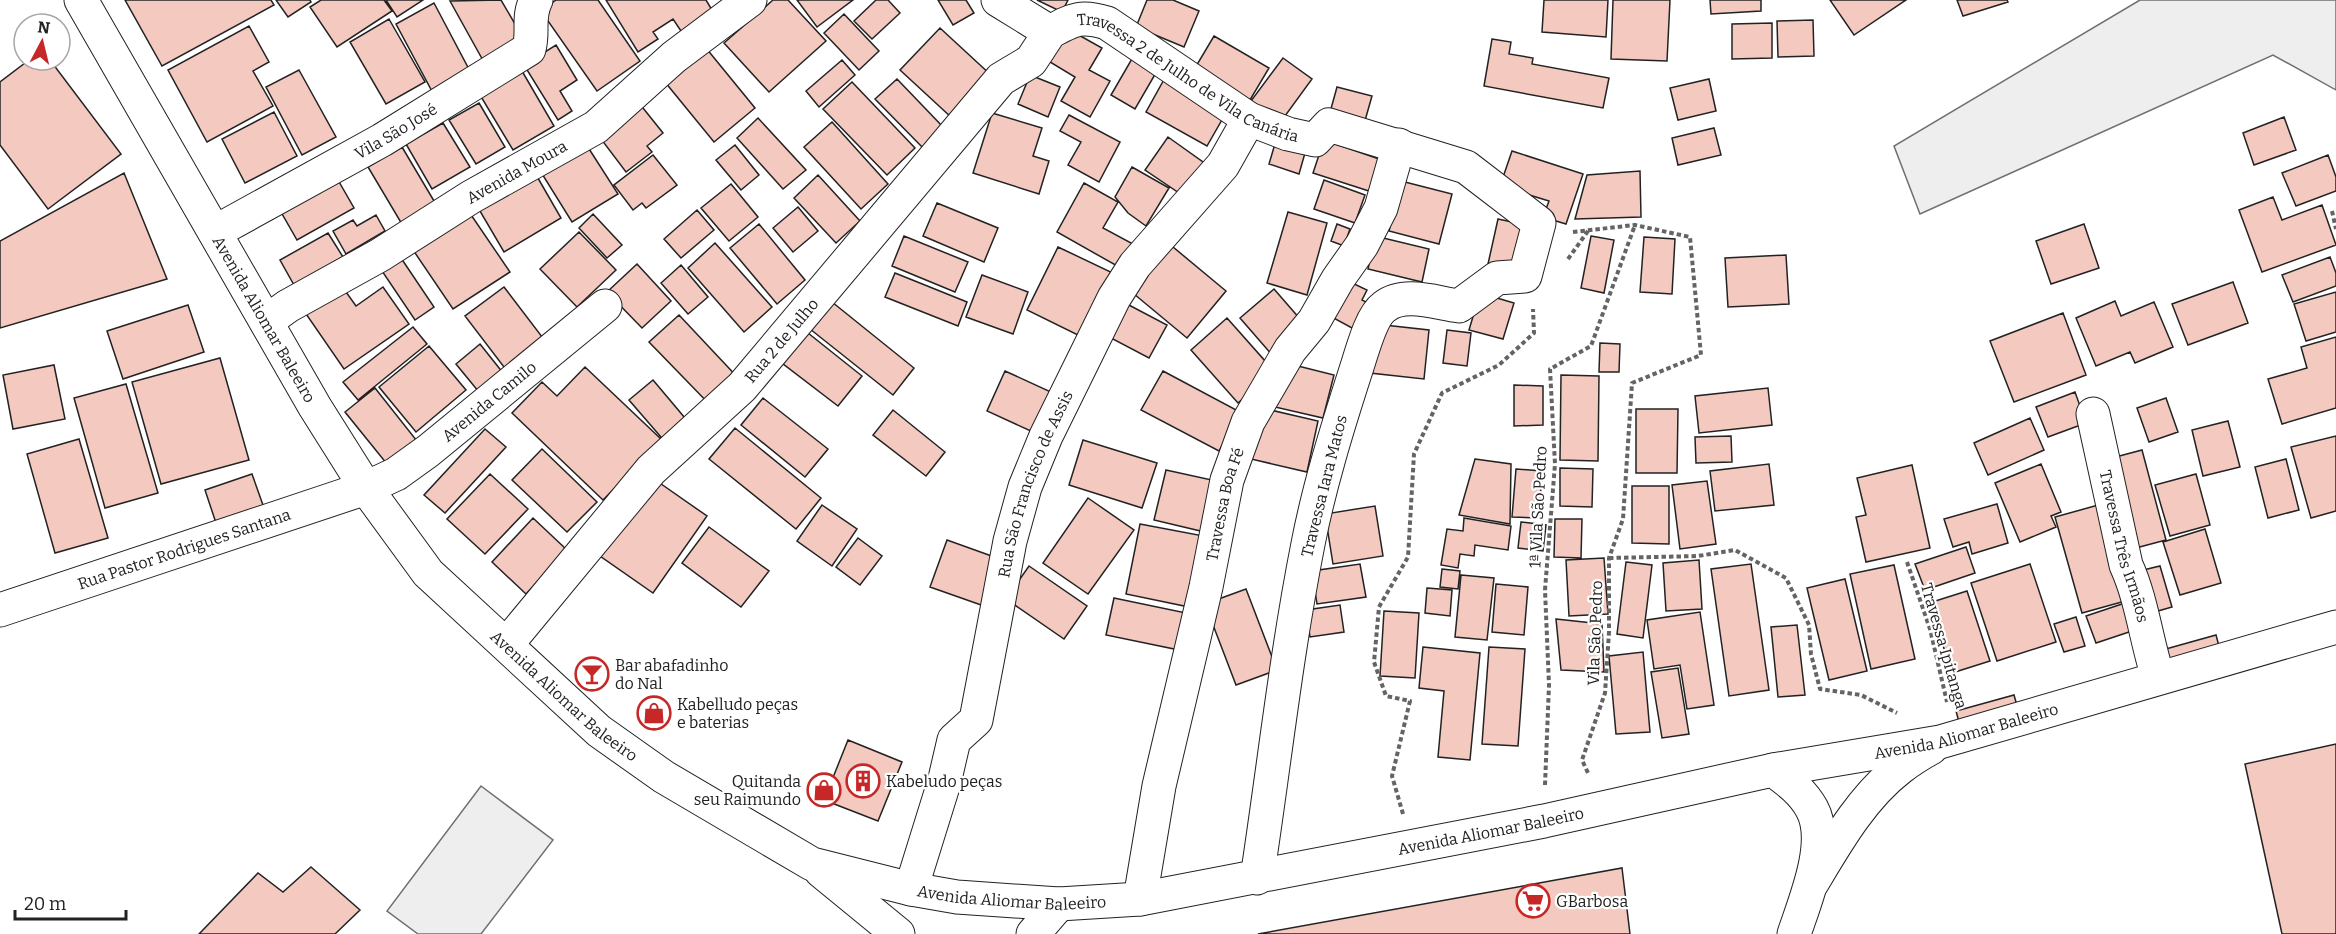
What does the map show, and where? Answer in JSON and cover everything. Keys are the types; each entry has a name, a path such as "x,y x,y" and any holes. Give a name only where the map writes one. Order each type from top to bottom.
{"street":[{"name":"Avenida Aliomar Baleeiro","path":"81,0 315,407 366,488 428,573 608,737 664,777 812,864 911,890 957,897 1059,904 1140,899 1544,821 1773,770 1949,739 2336,627"},
{"name":"Vila São José","path":"215,232 382,140 529,49 532,38 530,23 536,0"},
{"name":"Avenida Moura","path":"267,321 288,306 380,255 471,197 596,127 674,57 750,0"},
{"name":"Travessa 2 de Julho de Vila Canária","path":"998,0 1050,32 1074,19 1089,17 1107,23 1249,119 1288,134 1315,140 1329,125 1466,167 1539,223"},
{"name":"Rua 2 de Julho","path":"507,644 651,470 742,387 994,87 1002,79 1031,61 1050,32"},
{"name":"Rua São Francisco de Assis","path":"911,890 944,783 954,740 976,720 1010,541 1026,487 1046,436 1114,298 1149,248 1223,165 1249,119"},
{"name":"Travessa Boa Fé","path":"1140,899 1160,786 1206,587 1227,480 1248,422 1290,350 1314,321 1372,227 1381,208 1399,145"},
{"name":"Travessa Iara Matos","path":"1257,878 1286,669 1308,542 1329,458 1369,332 1382,308 1395,301 1415,299 1459,306 1497,278 1525,276 1539,223"},
{"name":"Avenida Camilo","path":"366,488 396,474 428,452 605,306"},
{"name":"Travessa Três Irmãos","path":"2093,414 2126,565 2135,585 2147,643 2158,677"},
{"name":"Rua Pastor Rodrigues Santana","path":"0,610 366,488"},
{"path":"1812,883 1848,824 1898,769 1949,739"},
{"path":"1773,770 1795,786 1812,808 1817,821 1818,843 1812,883 1794,934"},
{"path":"812,864 898,934"},
{"path":"1033,934 1059,904"}],"path":[{"path":"2332,211 2336,229"},
{"path":"1564,265 1588,231 1635,225"},
{"name":"Vila São Pedro","path":"1604,808 1582,760 1605,693 1609,632 1609,558 1623,519 1632,383 1701,355 1690,237 1635,225"},
{"name":"1ª Vila São Pedro","path":"1544,821 1549,685 1545,590 1556,464 1550,369 1591,346 1635,225"},
{"path":"1412,846 1392,776 1410,701 1386,696 1374,662 1379,607 1408,557 1414,454 1442,393 1499,365 1534,333 1532,307 1538,299"},
{"path":"1609,558 1698,556 1735,550 1746,554 1786,578 1809,625 1811,654 1820,689 1861,695 1949,739"},
{"name":"Travessa Ipitanga","path":"1907,562 1930,629 1944,692 1949,739"}],"shaded area":[{"path":"2140,0 2336,0 2336,90 2273,55 1920,214 1894,146"},
{"path":"481,786 553,840 481,934 418,934 387,911"}],"building":[{"path":"125,0 271,0 274,5 162,66"},
{"path":"276,0 310,0 311,2 288,17"},
{"path":"321,0 384,0 392,11 337,47 310,7"},
{"path":"386,0 423,0 397,17"},
{"path":"501,0 525,41 485,64 450,1"},
{"path":"556,0 598,0 640,61 597,91 541,11"},
{"path":"606,0 706,0 715,15 683,34 673,19 653,32 658,39 638,52"},
{"path":"773,0 788,0 826,41 769,92 724,43"},
{"path":"797,0 853,0 817,27"},
{"path":"876,0 888,0 900,13 872,39 854,21"},
{"path":"938,0 966,0 974,13 953,25"},
{"path":"1037,0 1068,0 1062,12"},
{"path":"1147,0 1173,0 1199,11 1184,47 1136,27"},
{"path":"1544,0 1608,0 1606,37 1542,32"},
{"path":"1613,0 1670,0 1667,61 1611,59"},
{"path":"1710,0 1761,0 1761,11 1711,14"},
{"path":"1830,0 1906,0 1854,35"},
{"path":"1957,0 2007,0 2008,2 1963,16"},
{"path":"434,3 472,75 434,95 396,24"},
{"path":"844,14 879,51 859,70 824,33"},
{"path":"389,19 425,82 386,104 350,42"},
{"path":"1813,20 1814,56 1778,57 1777,21"},
{"path":"1772,23 1772,58 1732,59 1732,24"},
{"path":"249,26 269,62 253,71 273,106 207,142 168,70"},
{"path":"940,28 992,76 952,118 900,70"},
{"path":"1068,29 1102,48 1089,70 1110,81 1090,117 1061,101 1075,77 1050,62"},
{"path":"1214,36 1269,68 1247,105 1192,73"},
{"path":"1492,39 1511,42 1509,54 1533,58 1532,64 1609,78 1603,108 1484,86"},
{"path":"556,45 577,80 560,91 572,111 558,120 524,65"},
{"path":"706,48 755,108 714,142 665,82"},
{"path":"1133,57 1157,71 1135,109 1111,95"},
{"path":"1283,58 1312,79 1277,127 1248,105"},
{"path":"842,60 855,75 819,107 806,91"},
{"path":"299,70 336,137 302,155 266,87"},
{"path":"522,71 554,126 513,150 480,95"},
{"path":"13,72 59,72 121,154 48,209 0,145 0,82"},
{"path":"1030,75 1060,87 1048,117 1018,104"},
{"path":"1166,76 1227,111 1207,146 1146,112"},
{"path":"897,79 944,128 923,148 875,99"},
{"path":"1709,79 1716,111 1678,120 1670,88"},
{"path":"852,82 915,148 887,175 823,109"},
{"path":"1337,87 1372,96 1364,124 1329,116"},
{"path":"479,103 505,147 476,164 449,120"},
{"path":"639,103 663,133 647,146 652,152 626,172 598,135"},
{"path":"274,112 297,156 245,183 222,139"},
{"path":"992,113 1042,128 1033,156 1049,161 1039,194 973,173"},
{"path":"1069,115 1120,142 1099,182 1068,165 1081,142 1060,131"},
{"path":"2284,117 2296,150 2254,165 2243,133"},
{"path":"758,118 806,170 783,189 737,138"},
{"path":"832,122 888,184 861,209 804,147"},
{"path":"443,123 470,167 432,189 406,144"},
{"path":"1714,128 1721,155 1678,165 1672,138"},
{"path":"1168,137 1210,167 1188,199 1145,170"},
{"path":"1277,137 1307,146 1299,174 1269,164"},
{"path":"1324,140 1382,160 1372,192 1313,173"},
{"path":"584,141 618,194 572,222 539,169"},
{"path":"735,145 759,175 741,190 716,160"},
{"path":"402,147 440,211 406,231 368,167"},
{"path":"1512,151 1583,174 1566,224 1543,217 1549,201 1500,186"},
{"path":"653,155 677,185 646,208 642,203 633,210 614,185"},
{"path":"2328,155 2336,177 2336,191 2296,206 2282,173"},
{"path":"1132,167 1169,188 1146,226 1128,213 1115,197"},
{"path":"1640,171 1641,217 1575,219 1587,175"},
{"path":"124,173 167,279 0,328 0,241"},
{"path":"334,173 354,208 297,240 277,205"},
{"path":"535,173 561,218 504,252 477,206"},
{"path":"818,175 860,221 836,243 794,198"},
{"path":"1324,180 1365,195 1355,223 1314,209"},
{"path":"1401,181 1452,194 1439,244 1389,231"},
{"path":"1084,183 1118,202 1103,228 1133,244 1119,267 1057,232"},
{"path":"731,184 758,217 729,241 701,208"},
{"path":"2273,197 2282,220 2322,205 2336,245 2262,272 2239,210"},
{"path":"937,203 998,228 984,262 923,236"},
{"path":"465,206 510,272 453,309 409,244"},
{"path":"798,207 818,231 793,252 773,228"},
{"path":"697,210 714,230 681,258 664,239"},
{"path":"1288,212 1327,223 1307,295 1267,283"},
{"path":"593,214 622,245 607,258 579,228"},
{"path":"376,215 385,231 346,254 333,231 353,220 357,226"},
{"path":"1498,219 1531,226 1521,271 1488,264"},
{"path":"759,224 805,280 777,304 730,248"},
{"path":"1337,224 1350,229 1344,246 1331,241"},
{"path":"2084,224 2099,268 2051,284 2036,241"},
{"path":"579,232 616,270 577,307 540,269"},
{"path":"328,233 343,257 294,285 280,260"},
{"path":"904,236 968,262 955,292 892,266"},
{"path":"1375,236 1429,249 1422,282 1368,269"},
{"path":"1591,236 1614,240 1604,293 1581,288"},
{"path":"1644,237 1675,239 1672,294 1640,292"},
{"path":"1167,242 1226,291 1187,338 1128,289"},
{"path":"715,243 772,307 744,332 688,268"},
{"path":"1058,247 1117,275 1086,339 1027,310"},
{"path":"1786,255 1789,304 1728,307 1725,258"},
{"path":"2330,257 2336,273 2336,286 2293,302 2282,275"},
{"path":"401,258 434,307 415,320 382,271"},
{"path":"637,264 671,301 642,328 607,292"},
{"path":"681,265 708,297 688,314 661,283"},
{"path":"895,273 967,302 958,326 885,297"},
{"path":"982,275 1028,292 1013,334 966,317"},
{"path":"1346,280 1367,290 1362,300 1377,308 1363,334 1328,315"},
{"path":"2233,282 2248,323 2188,345 2172,304"},
{"path":"341,285 356,306 383,287 409,324 344,369 304,311"},
{"path":"504,287 546,342 507,371 465,316"},
{"path":"1274,289 1307,327 1273,356 1240,318"},
{"path":"2336,292 2336,332 2306,341 2294,304"},
{"path":"1480,293 1514,303 1503,339 1469,330"},
{"path":"2115,301 2121,316 2154,302 2173,347 2135,363 2130,352 2096,366 2076,318"},
{"path":"832,302 914,368 893,395 810,329"},
{"path":"1127,304 1167,325 1149,358 1109,337"},
{"path":"188,305 204,352 123,379 107,331"},
{"path":"2063,313 2086,375 2014,402 1990,341"},
{"path":"679,315 741,381 713,408 649,342"},
{"path":"1227,318 1274,371 1238,403 1191,350"},
{"path":"1375,324 1429,330 1424,379 1370,373"},
{"path":"413,327 427,344 358,400 343,382"},
{"path":"803,329 862,376 838,406 778,360"},
{"path":"1447,330 1471,333 1467,366 1443,363"},
{"path":"2336,337 2336,408 2282,424 2268,379 2307,368 2301,347"},
{"path":"1600,343 1620,344 1619,372 1599,372"},
{"path":"480,344 507,378 483,397 456,364"},
{"path":"429,346 466,390 416,432 379,387"},
{"path":"220,358 249,460 161,484 132,382"},
{"path":"1286,363 1334,375 1323,418 1275,407"},
{"path":"54,365 65,419 13,429 3,375"},
{"path":"585,367 662,440 603,500 512,413 542,382 557,396"},
{"path":"1005,371 1051,392 1033,432 987,411"},
{"path":"1163,371 1240,412 1219,451 1141,410"},
{"path":"1561,375 1599,376 1598,461 1560,460"},
{"path":"653,380 690,424 667,444 629,400"},
{"path":"126,384 158,493 105,508 74,398"},
{"path":"1514,385 1543,386 1543,425 1514,426"},
{"path":"375,388 417,441 387,464 345,412"},
{"path":"1768,388 1772,425 1699,433 1695,396"},
{"path":"2075,392 2086,423 2048,437 2036,407"},
{"path":"763,398 828,449 805,477 741,425"},
{"path":"2166,398 2178,432 2149,442 2137,408"},
{"path":"1262,408 1318,421 1307,472 1251,459"},
{"path":"1636,409 1678,409 1677,473 1636,473"},
{"path":"893,410 945,452 926,476 873,435"},
{"path":"2030,418 2044,450 1988,475 1974,443"},
{"path":"2228,421 2240,467 2203,476 2192,430"},
{"path":"735,428 821,498 796,529 709,459"},
{"path":"485,429 506,447 445,513 424,495"},
{"path":"1731,436 1732,462 1696,463 1695,437"},
{"path":"2336,436 2336,511 2311,518 2291,447"},
{"path":"79,439 108,538 55,553 27,454"},
{"path":"1083,440 1157,463 1142,508 1069,485"},
{"path":"542,449 597,502 567,532 512,480"},
{"path":"2142,450 2166,540 2132,549 2108,459"},
{"path":"1475,459 1511,464 1510,524 1459,515"},
{"path":"2286,459 2299,510 2268,518 2255,467"},
{"path":"1769,464 1774,505 1715,511 1710,471"},
{"path":"2041,464 2061,512 2051,516 2056,527 2020,542 1995,483"},
{"path":"1912,465 1930,548 1866,562 1856,517 1866,515 1857,478"},
{"path":"1560,468 1593,469 1592,507 1560,506"},
{"path":"1516,469 1542,471 1539,518 1512,517"},
{"path":"1166,470 1221,482 1209,533 1154,520"},
{"path":"252,474 263,505 216,523 205,490"},
{"path":"490,474 528,509 485,554 447,519"},
{"path":"2196,474 2210,525 2170,536 2155,485"},
{"path":"654,479 707,516 653,593 600,556"},
{"path":"1707,481 1716,544 1680,549 1672,485"},
{"path":"1632,486 1669,486 1669,544 1632,543"},
{"path":"1088,498 1134,530 1088,594 1043,563"},
{"path":"1997,504 2008,543 1972,554 1969,542 1953,547 1944,519"},
{"path":"2102,504 2129,600 2082,613 2055,517"},
{"path":"822,505 857,529 832,566 797,541"},
{"path":"1375,506 1383,556 1333,564 1325,514"},
{"path":"533,518 567,550 526,594 492,562"},
{"path":"1464,518 1511,526 1508,550 1475,545 1474,556 1460,554 1458,568 1441,565 1447,529 1463,531"},
{"path":"1555,519 1582,519 1581,558 1554,557"},
{"path":"1521,522 1546,525 1543,551 1518,548"},
{"path":"1140,524 1209,537 1194,608 1126,594"},
{"path":"709,527 769,571 741,607 682,563"},
{"path":"2205,529 2221,583 2180,595 2163,542"},
{"path":"858,538 882,556 860,585 836,567"},
{"path":"947,540 1000,559 984,606 930,587"},
{"path":"1966,547 1975,573 1925,590 1915,564"},
{"path":"1604,558 1608,614 1569,616 1566,560"},
{"path":"1699,560 1702,609 1666,611 1663,563"},
{"path":"1626,562 1652,565 1643,638 1617,634"},
{"path":"1360,564 1366,597 1317,604 1312,571"},
{"path":"1751,564 1769,690 1729,696 1711,569"},
{"path":"2030,564 2056,642 1997,661 1971,583"},
{"path":"1894,565 1915,659 1871,669 1850,574"},
{"path":"1029,566 1087,606 1064,639 1006,599"},
{"path":"2160,566 2172,607 2151,613 2139,571"},
{"path":"1442,569 1460,571 1458,589 1440,587"},
{"path":"1461,575 1494,578 1487,640 1455,637"},
{"path":"1845,579 1867,671 1829,680 1807,588"},
{"path":"1496,584 1528,587 1524,635 1492,632"},
{"path":"1427,588 1452,590 1450,616 1425,613"},
{"path":"1246,589 1277,670 1236,685 1205,604"},
{"path":"1967,591 1990,661 1952,673 1929,603"},
{"path":"1114,598 1191,614 1184,651 1106,635"},
{"path":"2131,601 2141,628 2096,643 2086,616"},
{"path":"1340,605 1344,632 1310,637 1306,610"},
{"path":"1384,611 1419,613 1415,678 1380,676"},
{"path":"1700,612 1714,705 1687,709 1680,665 1654,669 1647,620"},
{"path":"2076,617 2085,646 2064,652 2054,624"},
{"path":"1556,619 1602,624 1604,672 1561,670"},
{"path":"1797,625 1805,695 1778,697 1771,627"},
{"path":"2216,635 2220,650 2160,667 2155,652"},
{"path":"1423,647 1480,653 1470,760 1438,757 1444,691 1419,688"},
{"path":"1489,647 1525,649 1518,746 1482,744"},
{"path":"1643,652 1650,732 1616,734 1609,656"},
{"path":"1678,668 1689,734 1662,738 1651,672"},
{"path":"2014,695 2018,709 1960,726 1956,711"},
{"name":"Kabeludo peças","path":"848,740 902,762 878,821 824,800"},
{"path":"2336,744 2336,934 2282,934 2245,764"},
{"path":"311,867 360,910 335,934 199,934 258,873 283,892"},
{"name":"GBarbosa","path":"1622,868 1630,934 1258,934"}],"place":[{"name":"Bar abafadinho do Nal","path":"592,674"},
{"name":"Kabelludo peças e baterias","path":"654,713"},
{"name":"Kabeludo peças","path":"863,781"},
{"name":"Quitanda seu Raimundo","path":"824,790"},
{"name":"GBarbosa","path":"1533,901"}]}
